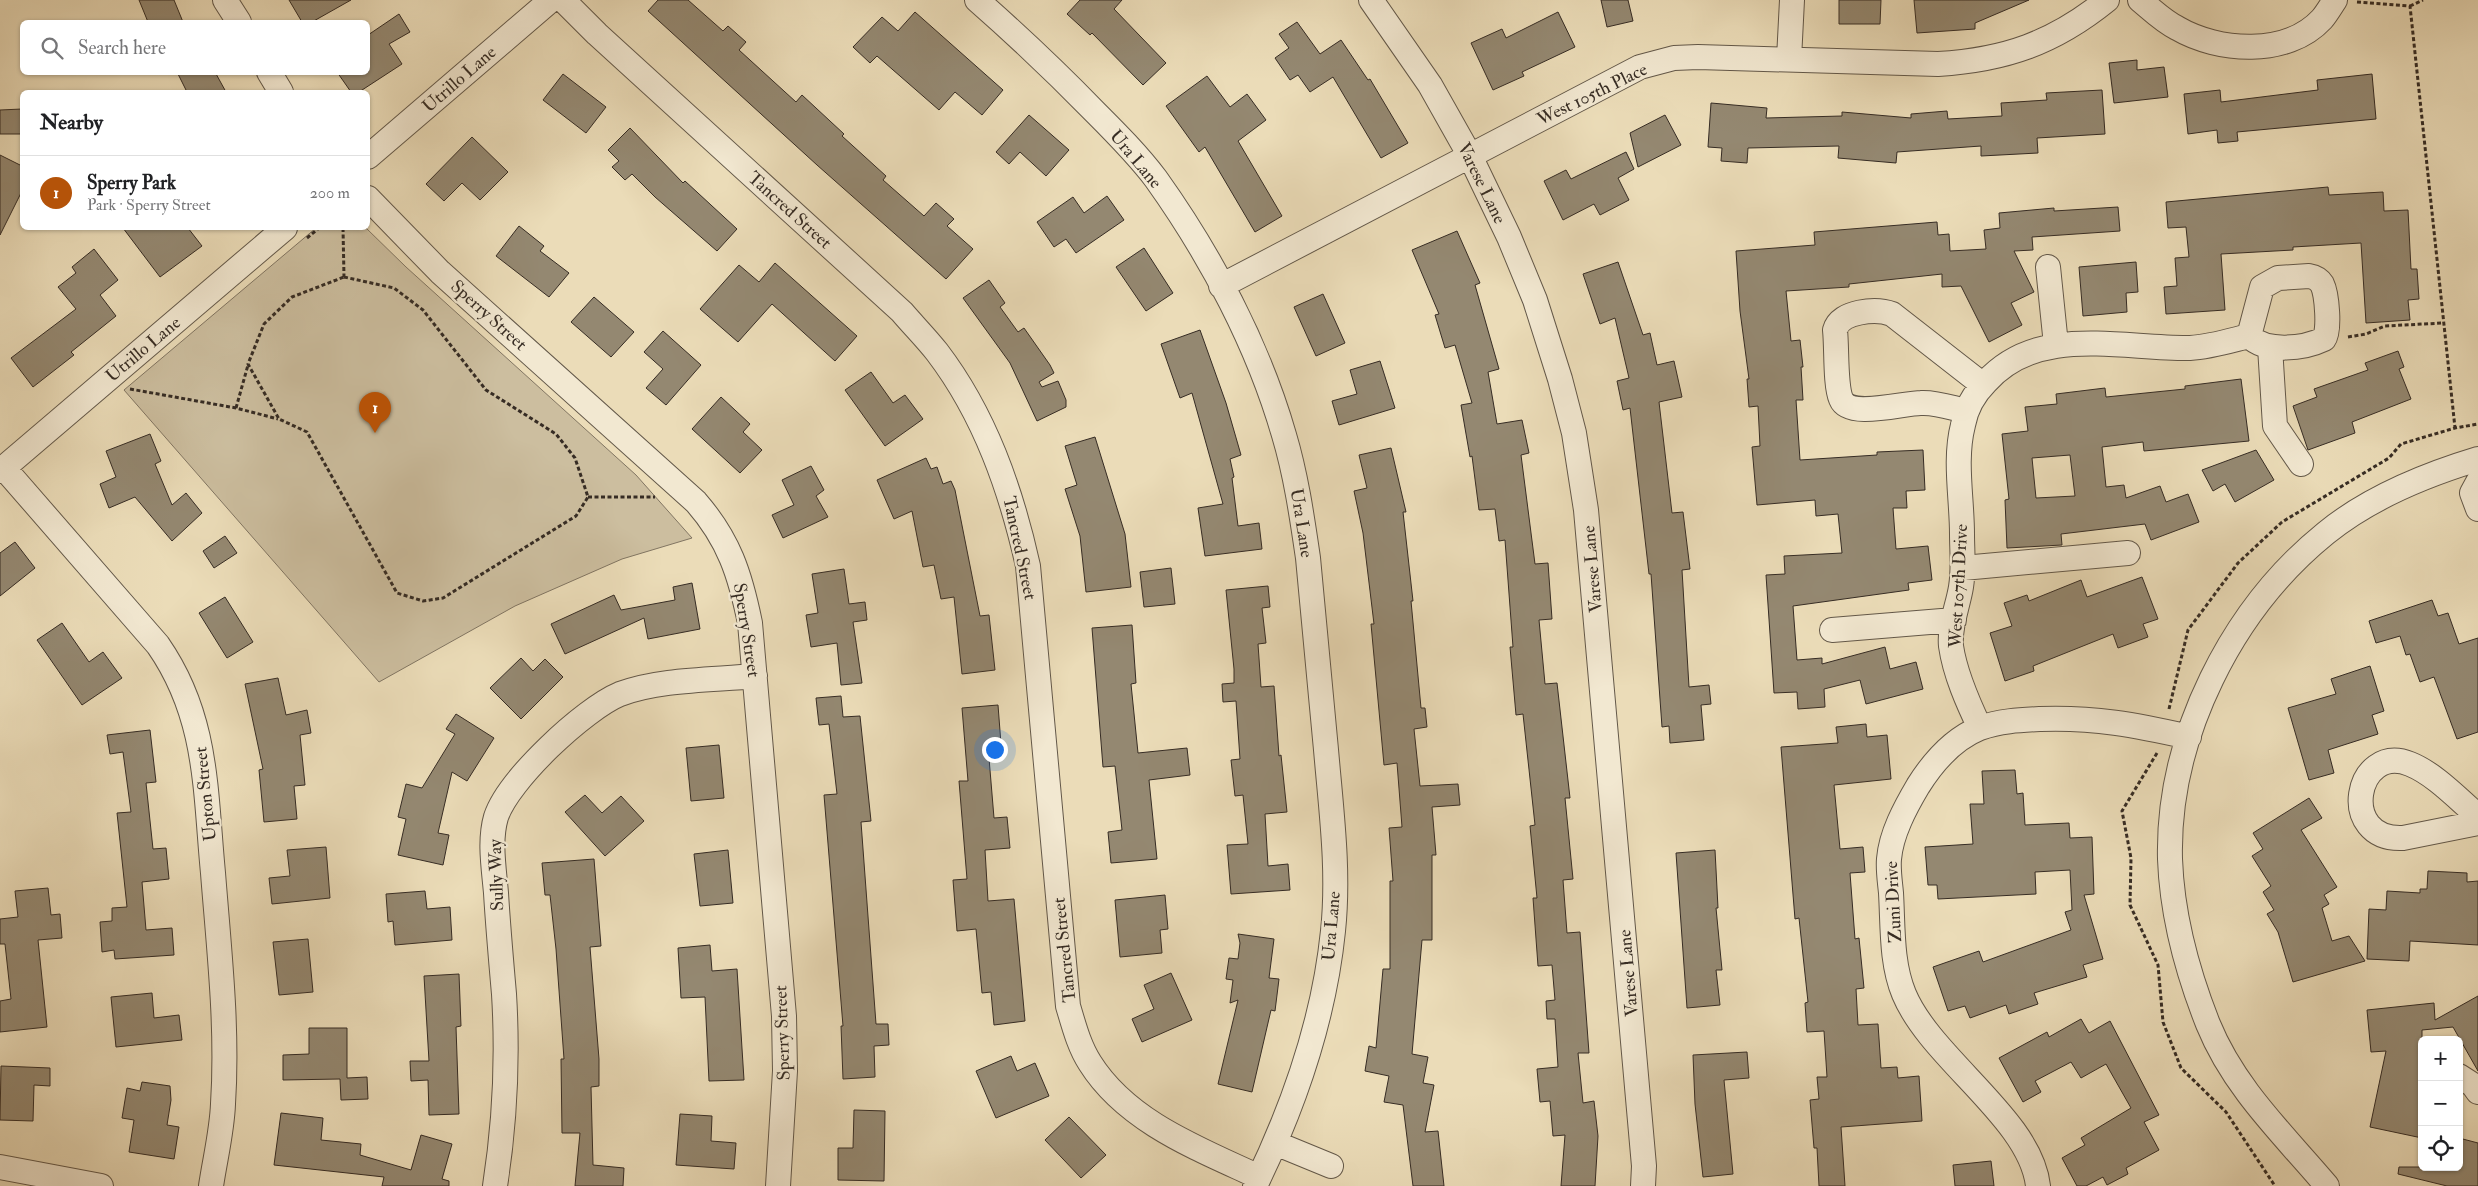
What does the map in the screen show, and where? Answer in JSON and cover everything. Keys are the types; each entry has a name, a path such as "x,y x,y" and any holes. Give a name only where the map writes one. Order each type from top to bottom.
{"street":[{"path":"226,0 238,20"},
{"name":"Utrillo Lane","path":"370,155 551,0"},
{"name":"Tancred Street","path":"564,0 597,34 902,312 937,353 962,389 1004,476 1018,520 1028,566 1068,1006 1078,1038 1090,1063 1119,1098 1154,1124 1257,1181"},
{"name":"Ura Lane","path":"977,0 1037,53 1126,144 1155,179 1193,236 1248,338 1270,390 1285,437 1301,508 1308,558 1336,856 1333,930 1324,992 1304,1067 1275,1143 1257,1181"},
{"name":"Varese Lane","path":"1371,0 1430,85 1470,156 1508,237 1535,300 1560,379 1574,433 1584,487 1642,1136 1643,1186"},
{"path":"1789,59 1792,0"},
{"name":"West 105th Place","path":"1221,286 1640,67 1674,58 1698,57 1938,64 1995,58 2016,52 2072,26 2106,0"},
{"path":"2140,0 2178,29 2223,44 2257,46 2290,40 2299,35 2321,20 2335,0"},
{"path":"271,75 280,90"},
{"name":"Sperry Street","path":"370,200 440,272 690,497 713,522 736,567 750,623 784,1016 785,1071 778,1186"},
{"name":"Utrillo Lane","path":"2,469 283,230"},
{"path":"2048,267 2056,345"},
{"path":"2309,276 2318,280 2323,287 2327,330 2324,339 2308,344 2270,347 2254,342 2249,336 2262,287 2278,278 2309,276"},
{"path":"1966,411 1922,403 1851,409 1844,404 1840,394 1835,330 1838,323 1848,316 1887,312 1983,385"},
{"name":"West 107th Drive","path":"1980,728 1969,705 1955,664 1951,645 1963,568 1959,465 1962,427 1966,411 1983,385 2012,359 2029,351 2056,345 2099,344 2144,348 2192,348 2222,344 2249,336"},
{"path":"2270,347 2275,426 2301,464"},
{"path":"2326,1186 2261,1113 2231,1071 2208,1024 2184,954 2175,906 2170,856 2176,791 2178,735 2209,684 2229,645 2262,596 2326,533 2385,496 2442,470 2478,459"},
{"name":"Upton Street","path":"2,469 158,645 173,666 199,733 215,901 225,1043 223,1106 211,1186"},
{"path":"2478,482 2472,493 2478,509"},
{"path":"1963,568 2128,553"},
{"path":"1832,630 1954,620"},
{"name":"Sully Way","path":"495,1186 501,1146 506,1074 504,997 493,852 496,819 502,803 541,756 584,718 620,694 643,688 673,684 755,676"},
{"name":"Zuni Drive","path":"2038,1186 2037,1175 2023,1143 1918,1023 1904,994 1896,969 1889,860 1893,841 1907,805 1929,769 1952,745 1980,728 2021,720 2077,717 2178,735"},
{"path":"2478,816 2431,778 2408,764 2392,762 2380,766 2372,770 2362,786 2361,801 2364,818 2368,825 2379,834 2392,838 2403,838 2478,823"},
{"path":"2463,1079 2473,1085 2478,1092"},
{"path":"1275,1143 1331,1166"},
{"path":"0,1167 101,1186"}],"path":[{"path":"2335,0 2410,6 2423,0"},
{"path":"2410,6 2442,323 2455,428"},
{"path":"344,230 344,277"},
{"path":"236,408 248,364 264,324 292,297 344,277 394,288 423,310 486,390 556,434 575,458 588,497"},
{"path":"2324,339 2366,334 2385,326 2442,323"},
{"path":"248,364 279,419"},
{"path":"130,390 236,408 279,419 307,432 397,593 423,601 443,598 576,516 588,497"},
{"path":"2275,1186 2226,1112 2182,1068 2162,1022 2158,965 2130,905 2131,858 2122,811 2159,750 2178,735 2169,699 2188,630 2238,563 2282,522 2389,458 2400,444 2455,428 2478,424"},
{"path":"588,497 690,497"}],"shaded area":[{"path":"314,230 368,230 406,267 636,475 692,538 622,559 515,606 379,682 124,390"}],"building":[{"path":"139,0 174,0 182,20 147,20"},
{"path":"289,0 351,0 316,20 301,20"},
{"path":"658,0 688,0 723,31 728,26 746,42 739,50 796,102 802,95 844,134 842,136 886,176 883,180 924,216 936,203 954,219 947,226 973,249 946,279 648,11"},
{"path":"1080,0 1122,0 1114,9 1166,63 1143,85 1092,33 1090,35 1067,14"},
{"path":"1601,0 1628,0 1633,21 1607,27"},
{"path":"1839,0 1881,0 1880,24 1839,24"},
{"path":"1914,0 2029,0 1975,23 1975,29 1917,33"},
{"path":"915,12 1003,90 982,115 955,92 939,110 877,56 870,63 853,47 882,17 898,31"},
{"path":"1558,12 1575,47 1522,72 1524,76 1493,90 1471,43 1502,29 1506,38"},
{"path":"399,14 410,32 389,44 402,64 362,90 350,90 339,75 370,75 370,34"},
{"path":"1297,22 1320,54 1341,40 1368,80 1370,79 1408,143 1381,158 1333,77 1310,92 1298,75 1290,80 1275,58 1289,48 1279,34"},
{"path":"2137,60 2137,70 2164,67 2168,97 2114,103 2109,63"},
{"path":"563,74 606,107 586,133 543,100"},
{"path":"2372,74 2376,119 2237,132 2238,141 2218,143 2217,130 2188,134 2184,94 2220,90 2221,102 2318,90 2317,80"},
{"path":"178,75 217,75 225,90 186,90"},
{"path":"1207,76 1230,107 1247,94 1266,120 1238,141 1282,216 1255,232 1205,147 1199,152 1166,106"},
{"path":"2102,90 2105,134 2037,138 2038,153 1981,156 1981,146 1897,152 1896,163 1838,158 1839,146 1748,148 1747,163 1721,161 1722,148 1708,147 1711,103 1767,108 1766,118 1842,116 1842,112 1911,118 1911,114 1947,111 1948,119 2002,116 2001,103 2047,100 2046,93"},
{"path":"20,109 20,134 0,134 0,110"},
{"path":"1029,115 1069,150 1046,176 1020,152 1009,164 996,152"},
{"path":"1665,115 1681,145 1638,167 1630,133"},
{"path":"630,128 683,183 685,181 737,229 717,251 655,197 632,174 625,180 612,167 619,161 608,150"},
{"path":"472,137 508,172 480,200 462,183 444,201 426,184"},
{"path":"1626,152 1634,169 1618,178 1629,200 1600,215 1594,204 1563,220 1544,181 1566,170 1571,179"},
{"path":"0,155 20,165 20,195 0,235"},
{"path":"2328,187 2329,195 2383,192 2384,211 2408,210 2411,269 2417,269 2419,299 2408,300 2410,320 2366,323 2361,243 2293,247 2293,250 2221,254 2225,310 2166,314 2164,287 2177,286 2175,258 2189,257 2186,227 2168,228 2166,202"},
{"path":"1107,196 1124,220 1076,253 1066,239 1054,247 1037,222 1073,197 1084,213"},
{"path":"2118,207 2120,231 2032,237 2033,250 2014,251 2034,292 2011,303 2022,325 1989,342 1961,286 1942,287 1942,274 1849,284 1849,287 1786,291 1791,341 1800,340 1803,367 1801,367 1803,400 1796,400 1800,460 1877,455 1877,452 1923,450 1925,490 1906,491 1907,508 1893,508 1896,549 1928,546 1932,580 1908,583 1909,590 1793,606 1797,660 1822,658 1822,664 1885,647 1890,669 1916,662 1923,689 1866,704 1860,680 1824,689 1825,707 1798,709 1797,692 1774,693 1766,575 1785,574 1784,556 1842,553 1838,514 1816,516 1815,500 1757,505 1752,447 1760,446 1758,406 1749,407 1747,379 1749,379 1740,311 1736,251 1815,245 1814,232 1937,222 1938,235 1949,234 1950,251 1986,249 1984,230 2000,228 1999,213 2054,208 2054,211"},
{"path":"519,226 544,246 540,251 569,273 549,297 496,256"},
{"path":"125,230 190,230 202,246 160,277"},
{"path":"1457,231 1480,283 1475,285 1499,369 1488,372 1497,424 1522,420 1529,453 1521,455 1535,564 1548,563 1552,619 1539,620 1545,684 1557,683 1570,798 1565,798 1573,879 1563,880 1567,933 1580,932 1589,1053 1578,1053 1583,1103 1594,1101 1598,1136 1595,1186 1561,1186 1565,1135 1553,1136 1550,1101 1540,1102 1537,1069 1558,1067 1555,1019 1547,1019 1546,1001 1555,1000 1552,965 1538,966 1533,898 1537,898 1530,826 1535,825 1523,714 1516,715 1510,647 1513,647 1505,540 1499,541 1495,509 1479,510 1472,456 1470,457 1461,405 1472,403 1455,345 1445,348 1435,315 1439,314 1412,250"},
{"path":"1144,248 1173,293 1146,311 1116,267"},
{"path":"94,249 118,280 100,295 116,316 71,352 74,355 33,387 11,358 76,309 58,287 76,273 72,267"},
{"path":"1618,262 1643,335 1650,333 1657,365 1674,361 1682,397 1659,402 1672,513 1683,512 1690,569 1682,570 1689,687 1709,685 1711,704 1701,705 1704,740 1670,743 1669,726 1662,727 1651,574 1649,574 1630,408 1623,410 1617,381 1629,378 1615,318 1600,324 1583,274"},
{"path":"2136,262 2138,292 2126,293 2127,312 2083,316 2079,267"},
{"path":"775,263 857,336 835,361 772,304 738,342 700,309 739,265 759,282"},
{"path":"989,280 1005,303 1000,307 1018,332 1024,328 1054,373 1039,382 1042,387 1058,381 1066,400 1066,407 1037,421 1010,363 963,298"},
{"path":"1323,294 1345,343 1316,356 1294,307"},
{"path":"594,297 634,332 611,357 571,322"},
{"path":"1200,330 1226,403 1241,455 1230,459 1234,477 1232,478 1238,526 1259,523 1262,549 1205,556 1198,508 1223,504 1192,393 1180,398 1161,344"},
{"path":"663,331 701,365 666,405 646,388 663,369 644,352"},
{"path":"2398,351 2404,367 2399,369 2411,399 2352,422 2355,433 2308,450 2293,406 2317,397 2314,389 2368,370 2365,363"},
{"path":"1380,361 1395,408 1339,425 1332,401 1357,394 1350,370"},
{"path":"871,372 893,403 905,395 923,419 885,446 845,390"},
{"path":"2241,379 2249,441 2144,451 2143,442 2102,447 2106,487 2124,485 2126,498 2160,486 2166,502 2188,494 2199,522 2151,540 2145,524 2061,534 2062,545 2007,548 2005,500 2009,499 2002,434 2028,431 2025,407 2057,404 2056,394 2105,388 2106,397 2185,389 2185,386","holes":["2070,455 2075,496 2036,498 2032,458"]},
{"path":"721,397 750,424 743,432 762,450 740,473 692,429"},
{"path":"150,434 161,461 155,464 172,505 186,493 202,513 172,541 135,497 109,508 100,484 116,477 106,451"},
{"path":"1095,437 1125,534 1131,587 1086,592 1080,536 1065,489 1077,485 1065,446"},
{"path":"1391,448 1406,512 1403,512 1413,601 1411,601 1421,708 1425,708 1427,727 1414,729 1420,786 1458,784 1460,805 1432,807 1436,855 1432,855 1432,940 1422,940 1412,1054 1428,1057 1423,1083 1434,1085 1425,1132 1438,1131 1444,1186 1413,1186 1403,1105 1384,1102 1389,1076 1365,1071 1369,1046 1376,1048 1383,969 1390,969 1390,881 1393,881 1389,828 1402,827 1397,763 1384,765 1371,624 1374,624 1363,533 1354,491 1367,488 1359,455"},
{"path":"2256,450 2274,480 2235,502 2225,484 2213,491 2202,470"},
{"path":"926,458 931,469 937,467 943,484 951,481 955,490 980,616 989,615 995,670 962,674 954,597 941,599 934,565 923,567 912,511 894,519 877,480"},
{"path":"811,466 824,490 816,496 828,517 783,538 772,515 794,505 782,480"},
{"path":"225,536 237,553 214,568 203,551"},
{"path":"15,542 35,568 0,596 0,553"},
{"path":"1171,568 1175,604 1144,607 1140,572"},
{"path":"844,569 849,604 865,602 867,620 853,622 862,683 841,685 837,643 811,647 806,615 818,613 812,574"},
{"path":"2142,577 2158,619 2143,624 2148,637 2118,648 2113,634 2033,666 2034,671 2005,681 1990,633 2012,626 2004,603 2027,595 2029,601 2081,580 2087,597"},
{"path":"692,583 700,629 648,639 644,618 565,654 551,624 614,595 621,610 675,600 673,587"},
{"path":"1268,586 1270,607 1262,608 1266,643 1258,644 1261,687 1274,686 1279,756 1281,755 1287,812 1265,814 1268,866 1288,864 1290,890 1231,894 1227,845 1248,844 1243,795 1235,796 1231,760 1240,759 1236,701 1223,702 1222,684 1234,683 1226,590"},
{"path":"225,597 253,642 227,658 199,613"},
{"path":"2432,600 2438,616 2448,613 2459,644 2478,638 2478,732 2457,739 2434,677 2420,682 2410,654 2406,655 2400,636 2376,643 2369,621"},
{"path":"62,623 89,662 103,652 122,678 82,705 37,640"},
{"path":"1132,625 1136,683 1131,684 1138,753 1187,748 1190,775 1149,780 1157,859 1111,863 1108,832 1122,830 1115,766 1103,767 1092,628"},
{"path":"521,658 533,671 545,659 563,677 521,719 490,688"},
{"path":"2370,666 2384,711 2372,715 2378,734 2328,750 2334,773 2309,780 2288,708 2336,694 2331,679"},
{"path":"278,678 286,715 307,710 311,733 300,735 305,785 294,786 297,819 264,822 259,770 263,769 245,684"},
{"path":"841,696 843,717 860,716 871,821 861,822 876,1024 888,1024 889,1045 874,1046 875,1077 843,1079 841,1026 843,1026 824,795 837,794 829,724 819,725 816,698"},
{"path":"998,705 1002,757 989,758 994,818 1007,817 1010,848 985,850 988,901 1014,899 1025,1021 994,1025 991,992 982,993 976,929 957,931 953,880 967,879 959,781 968,781 962,708"},
{"path":"456,714 494,738 467,781 452,772 438,833 449,835 443,865 398,855 406,819 398,817 406,784 422,788 455,734 446,729"},
{"path":"1866,724 1867,737 1887,735 1891,779 1834,785 1840,849 1863,847 1865,872 1850,873 1855,939 1859,938 1864,988 1856,989 1858,1025 1878,1024 1881,1068 1897,1067 1898,1078 1919,1076 1922,1121 1841,1127 1845,1186 1819,1186 1817,1148 1814,1148 1810,1100 1819,1099 1817,1077 1827,1077 1824,1031 1807,1032 1805,1003 1808,1002 1799,918 1795,919 1781,747 1838,743 1836,727"},
{"path":"150,730 156,782 146,783 153,849 166,848 169,879 142,882 146,930 172,928 174,955 115,959 114,950 102,952 100,922 112,921 112,908 127,907 117,813 131,812 123,752 110,754 107,735"},
{"path":"719,745 724,798 691,801 686,748"},
{"path":"2015,770 2017,794 2023,793 2025,825 2069,823 2070,838 2092,837 2094,894 2084,895 2103,959 2083,965 2087,977 2034,993 2038,1004 2009,1014 2006,1005 1970,1018 1965,1006 1948,1011 1933,967 1979,951 1983,962 2071,930 2065,912 2072,910 2070,870 2035,872 2036,894 1938,899 1937,885 1928,885 1925,847 1973,844 1970,804 1984,804 1982,771"},
{"path":"585,795 602,813 621,796 644,821 605,856 565,812"},
{"path":"2309,798 2322,818 2301,830 2337,887 2324,895 2329,904 2322,908 2332,941 2349,936 2365,961 2293,982 2278,932 2267,914 2274,910 2263,892 2271,886 2252,856 2263,849 2253,833"},
{"path":"326,847 330,898 272,904 269,878 290,876 287,850"},
{"path":"728,850 733,903 700,906 694,854"},
{"path":"1715,850 1718,908 1716,908 1722,970 1716,970 1720,1005 1687,1008 1676,853"},
{"path":"594,859 601,946 590,947 599,1059 599,1086 591,1087 593,1165 624,1168 623,1186 575,1186 580,1133 562,1133 561,1059 564,1059 556,949 550,895 545,895 542,863"},
{"path":"2428,871 2467,873 2467,882 2478,881 2478,945 2410,941 2409,961 2367,959 2369,909 2386,910 2387,891 2420,893 2420,889 2427,889"},
{"path":"48,888 51,915 60,914 62,938 38,940 47,1027 0,1032 0,1001 11,999 5,944 0,944 0,919 18,917 15,891"},
{"path":"425,891 427,909 450,907 452,940 395,945 393,921 388,922 386,894"},
{"path":"1165,895 1168,929 1160,930 1162,953 1120,957 1115,900"},
{"path":"1238,934 1274,939 1269,978 1279,979 1275,1011 1271,1010 1252,1092 1218,1084 1238,1000 1230,1003 1233,980 1226,979 1229,958 1238,959 1240,943"},
{"path":"308,939 313,992 279,995 273,942"},
{"path":"710,945 712,971 737,969 744,1080 709,1081 705,997 681,998 678,948"},
{"path":"1171,973 1192,1020 1142,1042 1132,1019 1154,1009 1144,985"},
{"path":"459,974 461,1026 456,1027 459,1114 429,1115 428,1080 411,1081 410,1061 429,1061 424,976"},
{"path":"152,993 154,1018 179,1015 182,1040 116,1047 111,997"},
{"path":"2478,996 2478,1071 2463,1045 2463,1036 2458,1036 2453,1027 2422,1030 2422,1036 2418,1036 2418,1137 2370,1127 2386,1051 2371,1052 2367,1010 2434,1003 2435,1020"},
{"path":"2081,1019 2089,1033 2110,1021 2159,1115 2144,1122 2159,1150 2126,1168 2128,1174 2107,1185 2103,1177 2086,1186 2077,1186 2062,1158 2085,1145 2081,1138 2131,1108 2106,1064 2081,1078 2071,1062 2035,1081 2041,1092 2023,1102 1999,1058 2047,1032 2049,1037"},
{"path":"309,1028 347,1028 347,1078 367,1077 368,1099 341,1100 340,1079 283,1080 283,1055 309,1054"},
{"path":"1747,1052 1749,1078 1724,1080 1733,1174 1703,1177 1695,1104 1693,1055"},
{"path":"1011,1056 1017,1071 1035,1063 1049,1096 996,1118 976,1071"},
{"path":"1,1066 50,1068 50,1086 34,1085 33,1121 0,1120"},
{"path":"142,1082 170,1086 171,1100 167,1125 179,1127 174,1159 129,1152 134,1120 122,1118 127,1088 140,1091"},
{"path":"854,1110 885,1111 884,1181 838,1180 838,1148 853,1148"},
{"path":"281,1113 323,1118 321,1140 361,1144 360,1155 411,1170 421,1135 452,1144 442,1179 449,1181 449,1186 382,1186 384,1177 274,1165"},
{"path":"680,1114 712,1116 711,1141 736,1143 734,1169 676,1165"},
{"path":"1069,1117 1106,1155 1081,1178 1045,1140"},
{"path":"2463,1139 2478,1143 2478,1186 2447,1186 2398,1174 2399,1167 2418,1167 2418,1171 2463,1171"},
{"path":"1991,1161 1994,1186 1955,1186 1953,1165"}],"place":[{"name":"Sperry Park","path":"375,433"}]}
